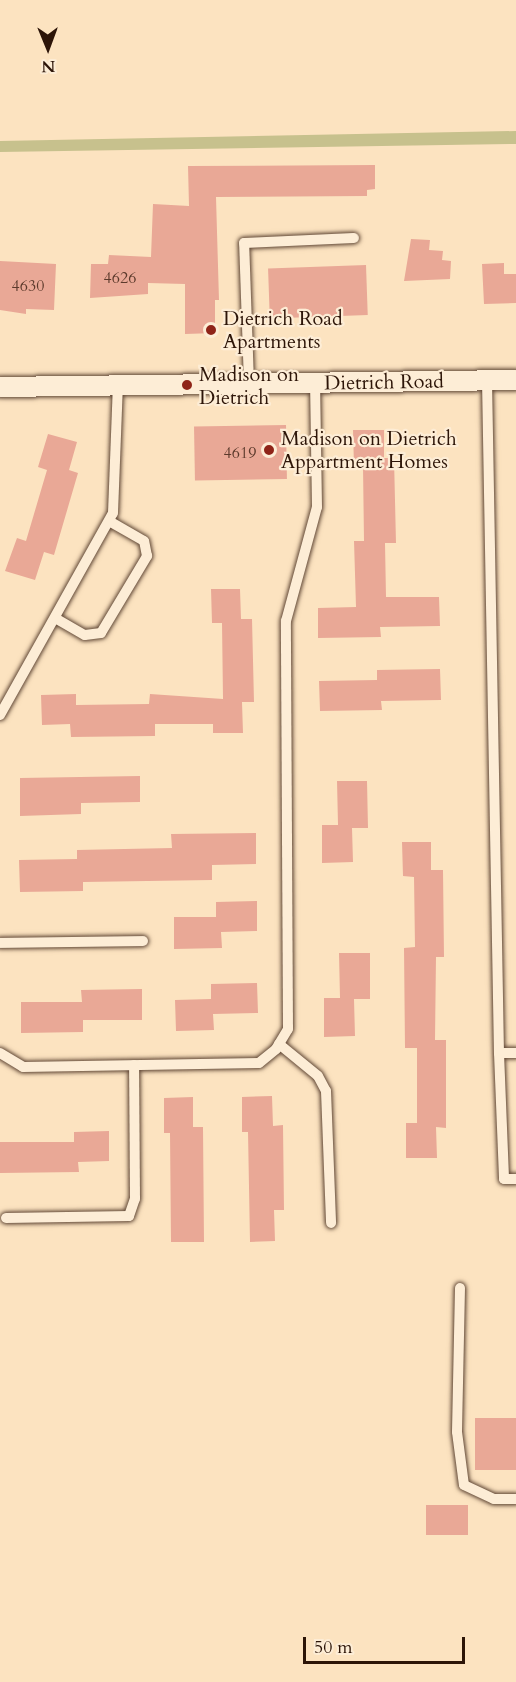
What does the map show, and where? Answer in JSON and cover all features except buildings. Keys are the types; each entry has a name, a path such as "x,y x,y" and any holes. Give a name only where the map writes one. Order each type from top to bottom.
{"street":[{"name":"Dietrich Road","path":"0,387 516,380"}],"lane":[{"path":"249,384 244,243 354,238"},
{"path":"487,380 499,1053 504,1179 516,1179"},
{"path":"0,1053 23,1067 259,1063 279,1044 288,1029 286,621 317,507 315,383"},
{"path":"0,715 109,521 117,491 118,385"},
{"path":"55,618 85,635 101,633 147,556 144,541 109,521"},
{"path":"0,943 143,941"},
{"path":"279,1044 318,1076 326,1091 331,1223"},
{"path":"499,1053 516,1053"},
{"path":"6,1218 129,1216 135,1199 134,1065"},
{"path":"460,1288 457,1432 464,1485 495,1499 516,1499"}],"shaded area":[{"path":"516,131 516,144 0,152 0,141"}],"place":[{"name":"Dietrich Road Apartments","path":"211,330"},
{"name":"Madison on Dietrich","path":"187,385"},
{"name":"Madison on Dietrich Appartment Homes","path":"269,450"}]}
